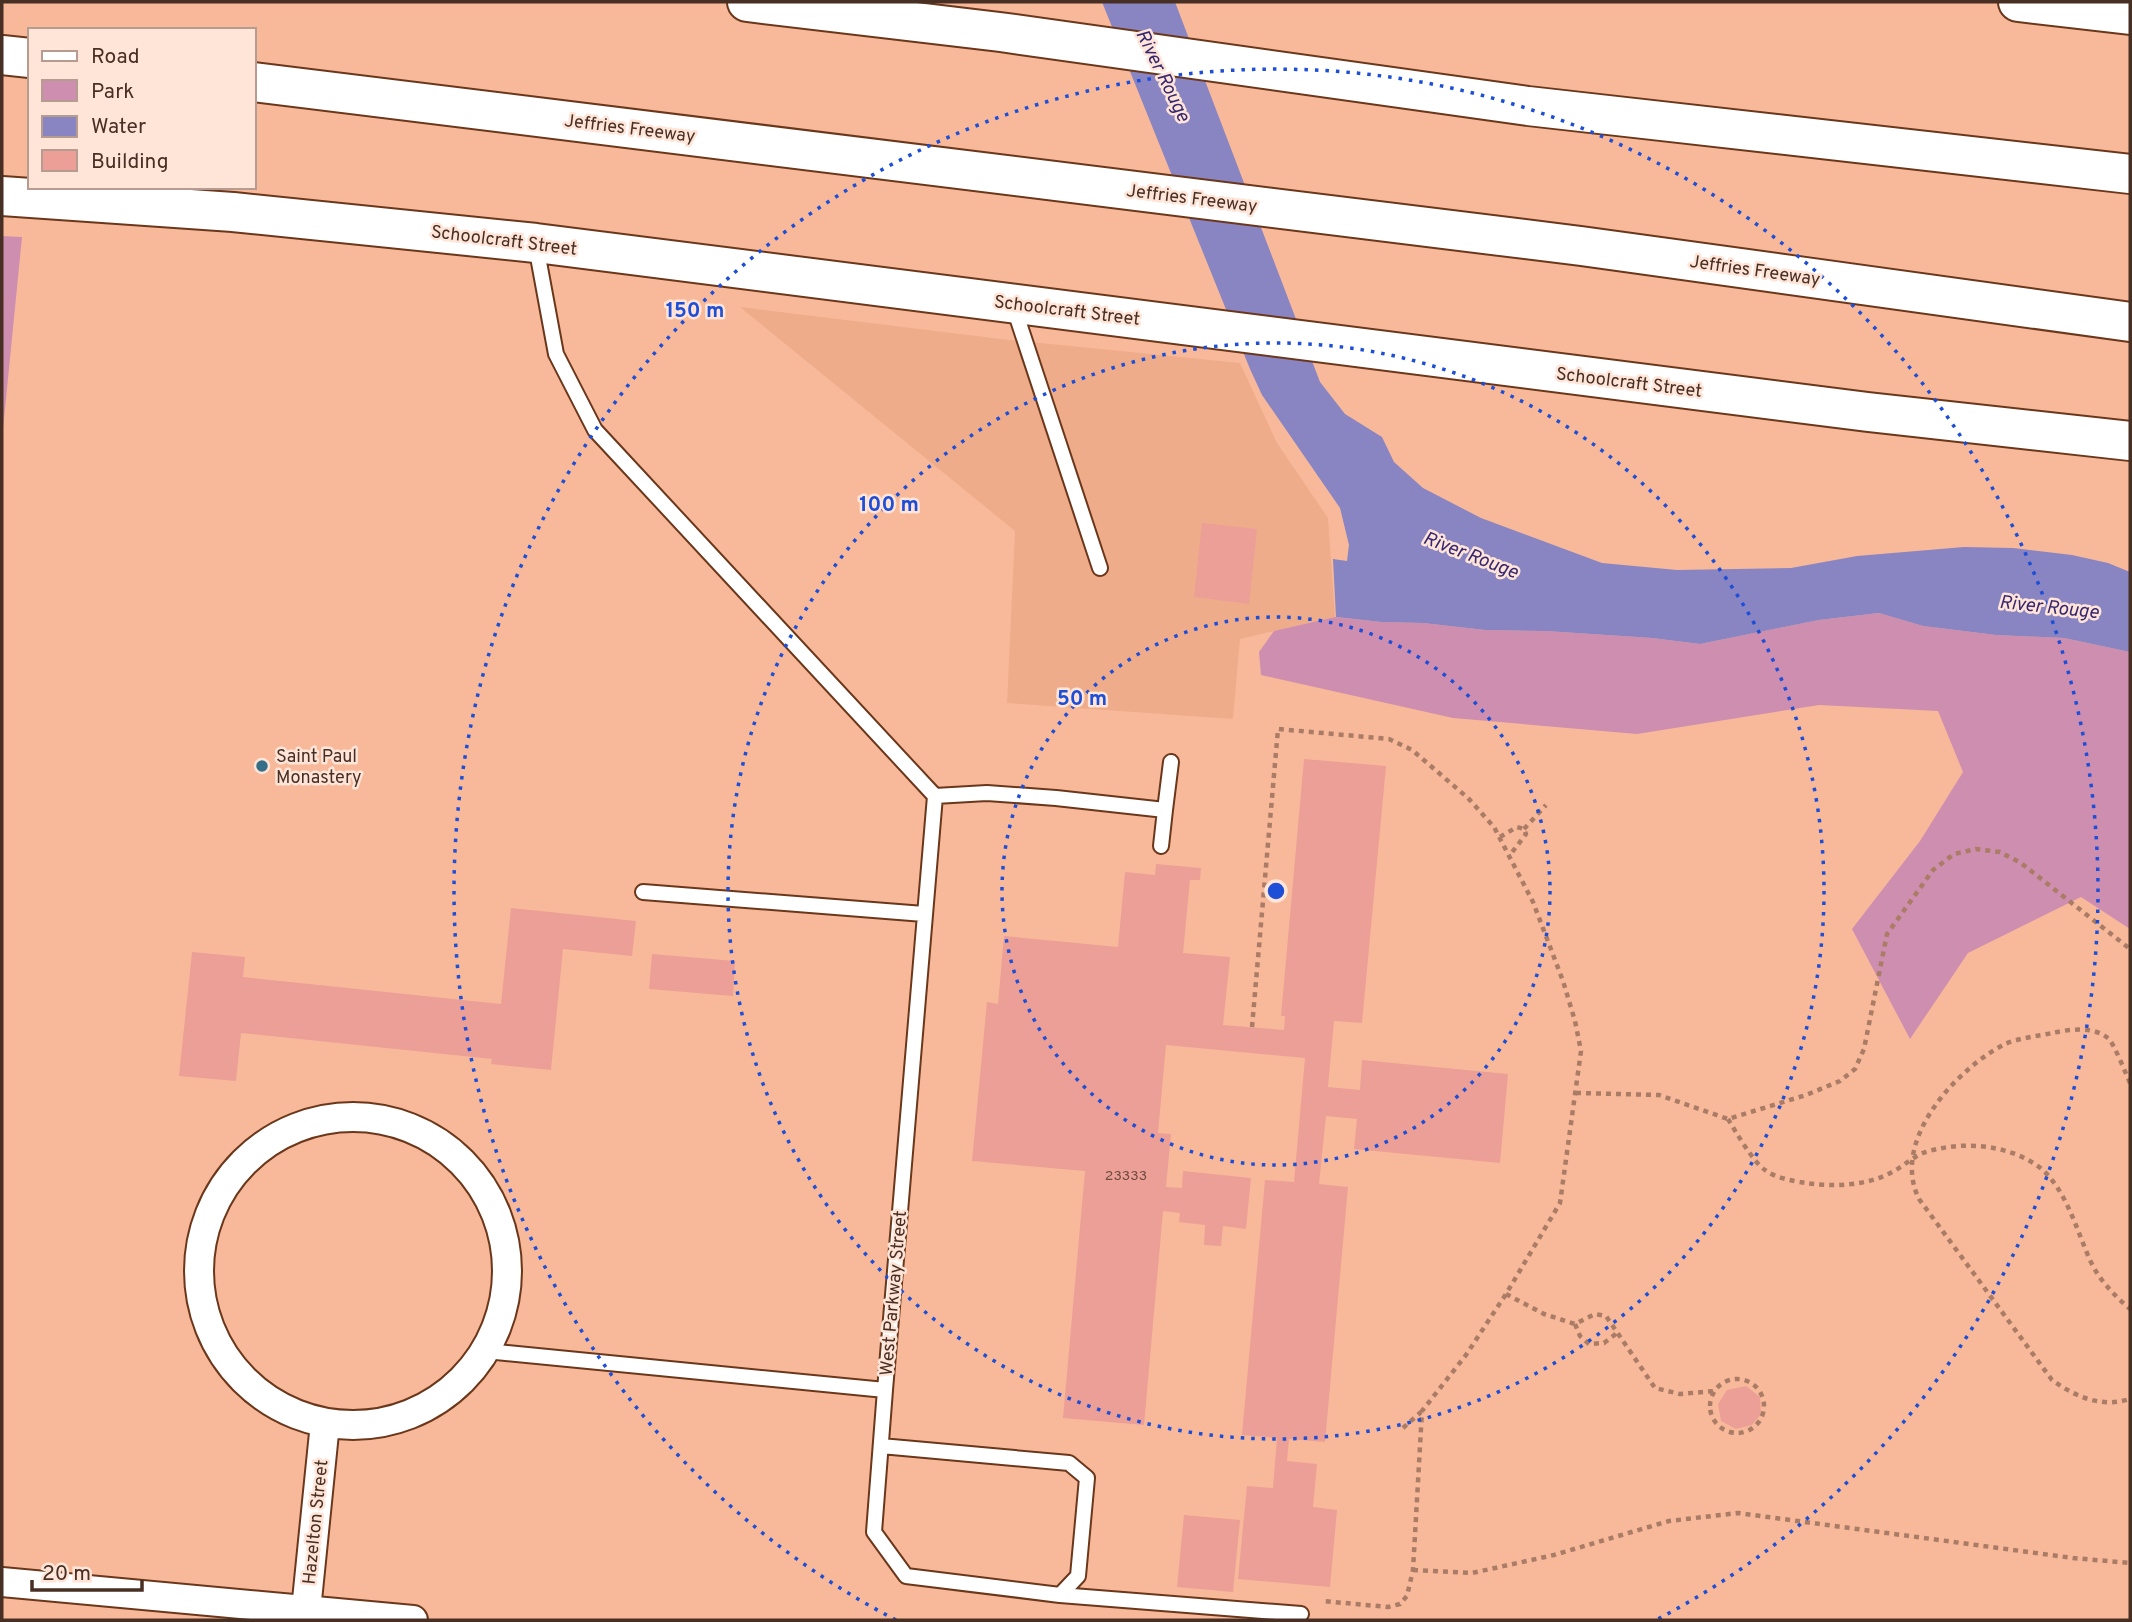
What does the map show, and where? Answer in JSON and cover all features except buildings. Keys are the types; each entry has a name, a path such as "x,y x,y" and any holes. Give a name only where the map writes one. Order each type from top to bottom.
{"main road":[{"path":"747,2 1000,32 1528,106 2130,174"},
{"path":"2018,2 2130,15"},
{"path":"2,55 28,58"},
{"name":"Jeffries Freeway","path":"256,82 1580,246 2130,321"},
{"name":"Schoolcraft Street","path":"2,196 233,212 536,243 1868,412 2130,441"}],"street":[{"path":"349,1117 390,1121 429,1136 461,1161 486,1194 502,1231 508,1272 502,1313 486,1350 471,1372 429,1405 405,1417 379,1423 325,1423 286,1410 251,1387 224,1357 206,1320 198,1280 201,1238 215,1200 239,1166 271,1140 308,1123 349,1117"},
{"name":"Hazelton Street","path":"306,1615 325,1423"},
{"path":"2,1583 306,1615 413,1620"}],"lane":[{"path":"536,243 556,354 595,430 935,796 987,793 1165,810"},
{"path":"1013,303 1100,568"},
{"path":"1161,846 1171,762"},
{"name":"West Parkway Street","path":"486,1350 885,1390 935,796"},
{"path":"643,892 924,915"},
{"path":"885,1390 874,1532 906,1576 1060,1595 1301,1614"},
{"path":"881,1446 1069,1463 1087,1478 1078,1576 1060,1595"}],"path":[{"path":"1252,1027 1278,729 1389,738 1412,750 1468,798 1500,837 1551,945 1575,1021 1581,1051 1560,1203 1466,1355 1422,1411 1403,1428"},
{"path":"1524,829 1546,805"},
{"path":"1500,837 1517,827 1524,829"},
{"path":"1510,855 1526,834 1524,829"},
{"path":"1728,1119 1806,1095 1840,1081 1855,1069 1864,1049 1886,934 1933,870 1954,855 1976,849 2000,852 2021,863 2130,949"},
{"path":"2130,1083 2111,1041 2096,1031 2065,1031 2007,1043 1967,1068 1936,1104 1920,1132 1911,1161 1912,1186 1919,1199 2052,1380 2070,1392 2091,1400 2116,1404 2130,1399"},
{"path":"1576,1093 1660,1096 1728,1119 1765,1170 1793,1181 1829,1186 1858,1183 1892,1172 1925,1152 1967,1145 2002,1149 2036,1164 2058,1190 2091,1262 2109,1290 2130,1309"},
{"path":"1506,1294 1544,1314 1575,1324 1595,1314 1606,1316 1655,1388 1680,1394 1715,1391 1733,1379 1751,1382 1758,1388 1765,1405 1760,1423 1752,1429 1735,1434 1719,1426 1710,1411 1715,1391"},
{"path":"1575,1324 1580,1336 1588,1344 1604,1343 1617,1333"},
{"path":"1319,1601 1388,1607 1400,1604 1407,1596 1413,1570 1422,1411"},
{"path":"1413,1570 1472,1573 1554,1555 1670,1521 1738,1513 2073,1558 2130,1563"}],"shaded area":[{"path":"740,307 1001,339 1240,363 1277,443 1328,518 1335,617 1240,639 1233,719 1007,703 1015,531"}],"green space":[{"path":"2,236 22,237 2,439"},
{"path":"1879,613 1923,626 1996,635 2064,638 2130,652 2130,929 2081,897 1968,953 1910,1039 1852,929 1920,841 1963,772 1938,711 1819,705 1637,734 1453,718 1261,675 1259,652 1274,631 1335,617 1485,630 1652,638 1700,644 1819,620"}],"water":[{"name":"River Rouge","path":"1102,2 1175,2 1320,382 1345,414 1382,437 1394,462 1423,488 1481,518 1602,563 1677,570 1791,568 1857,556 1964,547 2013,548 2072,555 2108,563 2130,572 2130,652 2064,638 1996,635 1923,626 1879,613 1819,620 1700,644 1652,638 1485,630 1336,617 1333,559 1347,561 1349,545 1340,508 1262,395"}],"place":[{"name":"Saint Paul Monastery","path":"262,766"}]}
